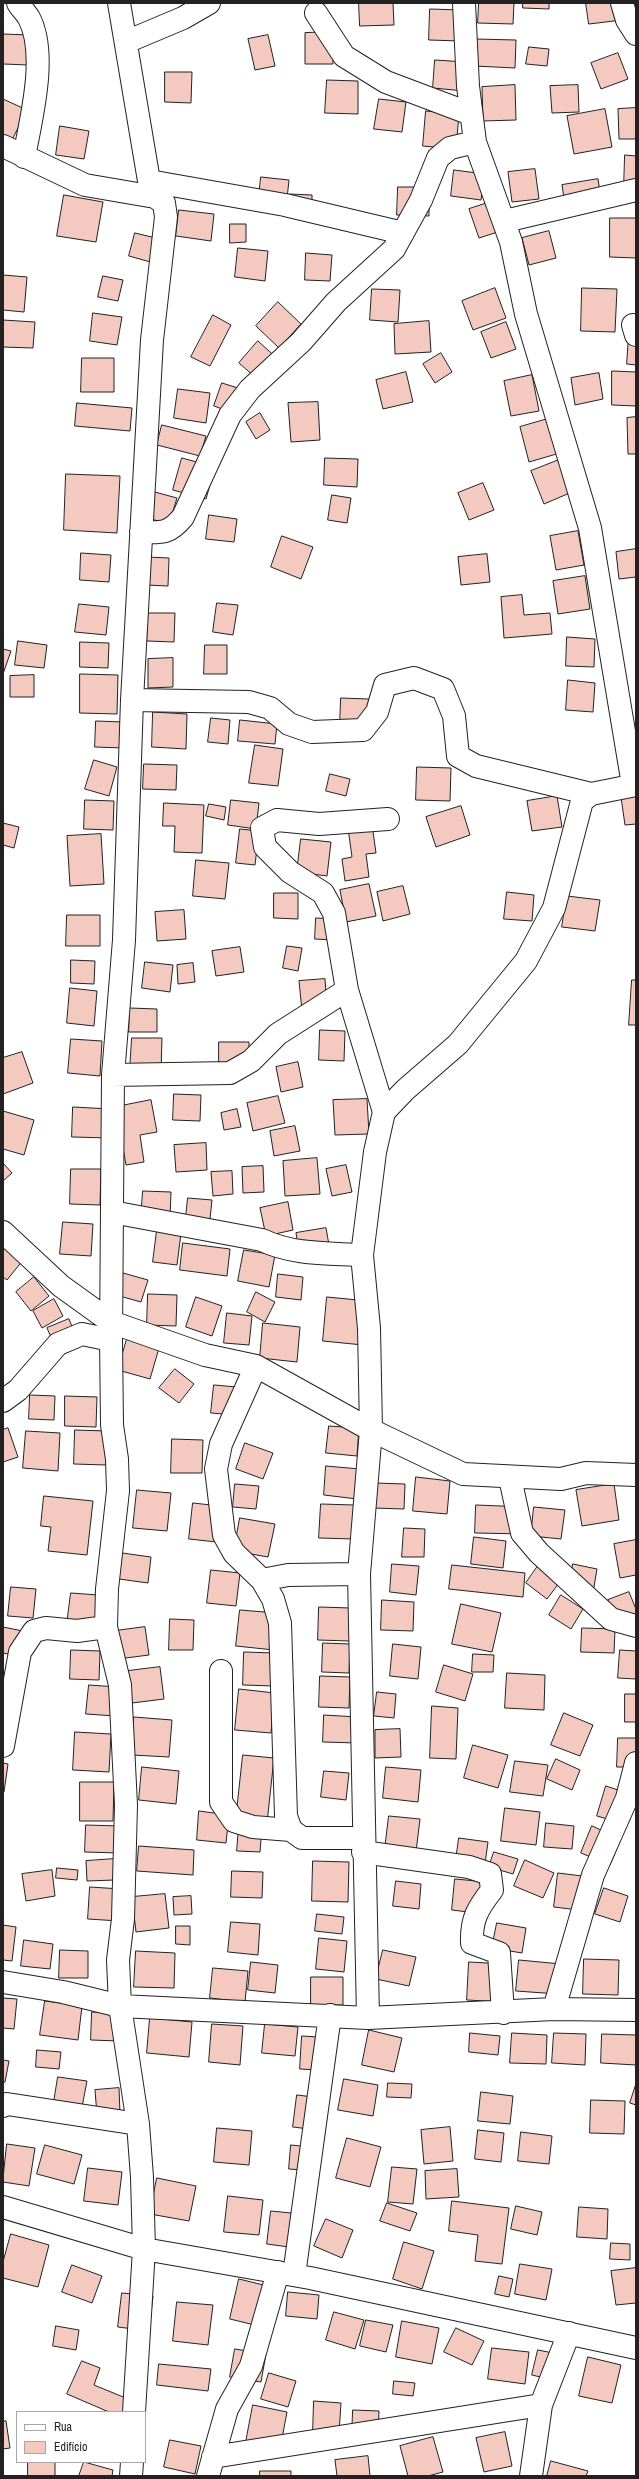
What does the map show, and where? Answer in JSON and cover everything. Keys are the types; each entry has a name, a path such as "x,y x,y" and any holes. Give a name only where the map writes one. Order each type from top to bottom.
{"street":[{"path":"18,3 29,18 36,40 37,86 24,157"},
{"path":"119,3 149,181 164,203 166,217 152,340 132,700 124,940 113,1075 111,1331 112,1425 117,1459 118,1491 107,1589 106,1627 120,1685 126,1805 123,1919 118,1960 120,2006 138,2124 142,2177 144,2249 134,2411"},
{"path":"126,42 183,18 209,3"},
{"path":"132,700 249,702 270,708 289,724 312,732 363,730 377,712 385,685 414,678 443,688 454,716 458,756 476,766 591,794 634,785 590,528 526,314 512,242 475,142 471,114 464,3"},
{"path":"622,3 627,20 636,34"},
{"path":"316,13 344,56 386,82 471,114"},
{"path":"141,532 161,533 173,528 183,517 230,415 250,389 301,342 336,302 394,249 421,200 438,158 450,148 475,142"},
{"path":"3,146 85,185 154,197 164,203"},
{"path":"149,181 285,206 403,232"},
{"path":"505,221 636,190"},
{"path":"384,1112 405,1090 458,1044 526,961 554,908 582,802 591,794"},
{"path":"368,2018 363,1845 363,1718 359,1574 371,1430 369,1328 362,1255 375,1152 384,1112 347,990 334,913 323,894 290,872 265,847 262,828 277,820 319,824 388,819"},
{"path":"113,1075 230,1073 251,1061 278,1034 347,990"},
{"path":"112,1212 262,1240 278,1248 292,1251 362,1255"},
{"path":"3,1232 111,1331"},
{"path":"3,1401 18,1390 58,1344 82,1334 111,1331 205,1355 256,1366 371,1430 463,1474 510,1478 561,1479 586,1473 636,1475"},
{"path":"256,1366 221,1444 216,1469 224,1535 234,1552 262,1580 272,1599 280,1623 286,1816 291,1830"},
{"path":"510,1478 522,1532 526,1538 539,1553 611,1619 636,1626"},
{"path":"262,1580 288,1575 359,1574"},
{"path":"3,1746 20,1652 34,1631 46,1628 77,1631 106,1627"},
{"path":"221,1671 221,1802 234,1821 253,1826 291,1830 302,1838 363,1845 469,1867 490,1874 492,1890 480,1906 471,1927 472,1943 499,1952 503,2013"},
{"path":"554,2009 593,1875 627,1798 636,1763"},
{"path":"3,1982 63,1992 120,2006 368,2018 503,2013 554,2009 636,2010"},
{"path":"330,2015 286,2274 251,2366 227,2409 211,2467 541,2405"},
{"path":"3,2106 7,2104 138,2124"},
{"path":"3,2207 144,2249 286,2274 569,2333 633,2342"},
{"path":"531,2476 541,2405 569,2333"},
{"path":"131,2476 132,2463"}],"building":[{"path":"359,3 393,3 394,25 360,26"},
{"path":"479,3 514,3 513,24 478,23"},
{"path":"523,3 549,3 549,9 523,8"},
{"path":"586,3 620,3 622,20 589,24"},
{"path":"430,9 461,10 460,41 429,40"},
{"path":"333,32 333,64 305,64 305,33"},
{"path":"3,34 29,35 28,65 3,64"},
{"path":"268,35 275,66 255,70 248,39"},
{"path":"475,39 516,40 515,68 474,66"},
{"path":"529,47 549,49 547,66 526,64"},
{"path":"618,53 628,79 601,89 591,63"},
{"path":"435,60 466,62 464,91 433,88"},
{"path":"165,72 192,72 191,103 165,102"},
{"path":"327,80 358,81 358,114 325,113"},
{"path":"515,85 516,120 483,121 482,87"},
{"path":"578,85 579,112 552,113 550,86"},
{"path":"3,99 27,110 12,140 3,135"},
{"path":"379,99 406,102 402,132 374,129"},
{"path":"636,108 636,139 619,139 618,109"},
{"path":"605,109 612,147 574,154 567,116"},
{"path":"426,111 459,114 456,149 423,146"},
{"path":"60,126 89,131 84,159 56,155"},
{"path":"625,155 636,156 636,189 624,188"},
{"path":"535,169 539,199 512,202 508,172"},
{"path":"454,170 485,174 481,200 451,196"},
{"path":"261,177 289,180 286,208 258,206"},
{"path":"598,179 602,205 566,212 562,185"},
{"path":"398,187 429,187 429,216 397,215"},
{"path":"290,194 312,195 312,210 289,209"},
{"path":"64,195 103,202 96,242 57,236"},
{"path":"494,201 504,230 479,238 469,209"},
{"path":"179,210 214,214 211,241 176,236"},
{"path":"610,218 636,218 636,258 610,257"},
{"path":"230,224 246,224 246,242 230,243"},
{"path":"549,231 556,258 529,265 522,238"},
{"path":"135,233 160,239 154,263 129,256"},
{"path":"238,248 268,251 265,281 235,277"},
{"path":"306,253 332,255 330,281 305,280"},
{"path":"3,275 27,277 24,312 3,310"},
{"path":"103,276 123,280 118,301 98,297"},
{"path":"495,288 506,318 473,330 462,301"},
{"path":"582,288 617,289 615,332 581,331"},
{"path":"372,289 400,290 398,322 370,320"},
{"path":"278,302 301,324 279,348 256,326"},
{"path":"93,313 122,317 117,345 90,341"},
{"path":"213,315 231,325 210,366 191,357"},
{"path":"3,320 35,322 33,348 3,347"},
{"path":"429,321 431,352 395,354 394,324"},
{"path":"506,322 516,349 491,358 481,332"},
{"path":"629,335 636,335 636,365 627,364"},
{"path":"258,341 282,363 263,384 239,363"},
{"path":"441,353 452,372 435,383 423,364"},
{"path":"82,358 114,358 114,392 81,392"},
{"path":"612,371 636,372 636,406 612,405"},
{"path":"406,372 413,402 383,409 376,380"},
{"path":"599,373 603,399 575,405 571,378"},
{"path":"532,375 539,411 511,416 504,381"},
{"path":"222,383 241,389 233,413 214,406"},
{"path":"178,389 210,393 206,423 174,418"},
{"path":"318,402 320,440 291,442 288,403"},
{"path":"77,403 132,408 130,431 75,426"},
{"path":"260,413 270,430 256,439 246,422"},
{"path":"636,417 636,454 628,454 627,418"},
{"path":"551,418 560,453 529,462 520,427"},
{"path":"162,425 206,436 200,456 157,445"},
{"path":"182,458 215,467 206,499 173,490"},
{"path":"325,458 358,459 357,487 324,485"},
{"path":"559,460 572,492 544,504 531,471"},
{"path":"66,474 120,476 117,533 64,530"},
{"path":"483,483 494,510 469,520 458,493"},
{"path":"151,491 177,498 169,524 144,517"},
{"path":"332,495 351,498 347,523 328,520"},
{"path":"209,515 237,519 234,542 206,539"},
{"path":"578,531 584,565 556,570 550,536"},
{"path":"282,536 313,547 301,579 271,567"},
{"path":"636,549 636,577 619,579 616,552"},
{"path":"81,553 111,555 109,582 80,580"},
{"path":"487,554 490,582 461,585 458,557"},
{"path":"147,557 169,558 168,586 146,585"},
{"path":"585,576 590,609 558,614 553,581"},
{"path":"522,595 524,615 550,613 552,634 504,638 501,597"},
{"path":"217,603 238,605 233,635 213,632"},
{"path":"79,604 109,607 106,635 75,632"},
{"path":"148,613 175,613 174,642 147,641"},
{"path":"567,637 595,639 594,667 566,666"},
{"path":"18,641 47,645 44,668 15,665"},
{"path":"80,642 109,643 108,668 80,667"},
{"path":"205,645 227,645 227,674 204,674"},
{"path":"3,649 11,651 3,674"},
{"path":"173,658 173,687 148,688 148,659"},
{"path":"80,674 118,675 117,714 80,713"},
{"path":"34,675 34,697 10,697 10,676"},
{"path":"568,680 595,683 593,712 566,710"},
{"path":"341,698 369,699 368,727 340,726"},
{"path":"153,712 187,714 186,749 152,747"},
{"path":"211,718 230,720 228,744 208,742"},
{"path":"240,720 277,724 275,744 238,741"},
{"path":"96,721 124,722 124,748 95,747"},
{"path":"255,745 283,749 278,786 249,783"},
{"path":"94,760 117,767 109,796 85,789"},
{"path":"144,764 177,765 176,790 143,789"},
{"path":"417,767 451,768 450,801 416,800"},
{"path":"330,774 350,779 346,796 326,791"},
{"path":"636,794 636,824 625,825 621,797"},
{"path":"557,796 562,827 532,831 527,801"},
{"path":"85,800 114,801 113,830 84,829"},
{"path":"231,800 259,803 256,829 228,825"},
{"path":"164,803 204,805 202,853 174,852 175,826 163,826"},
{"path":"209,804 226,807 224,820 206,816"},
{"path":"461,806 470,835 436,847 426,817"},
{"path":"3,823 19,827 14,848 3,845"},
{"path":"372,824 376,853 366,854 369,877 345,881 342,859 352,857 348,828"},
{"path":"240,829 259,831 255,865 236,863"},
{"path":"101,834 104,884 70,886 67,836"},
{"path":"301,839 331,842 327,876 297,872"},
{"path":"196,860 229,863 225,899 193,896"},
{"path":"369,884 376,916 346,922 340,890"},
{"path":"403,886 410,914 383,921 377,892"},
{"path":"507,892 534,895 532,921 504,919"},
{"path":"274,893 298,893 298,919 274,918"},
{"path":"567,896 600,900 595,931 562,927"},
{"path":"184,910 186,939 157,941 155,912"},
{"path":"67,915 100,915 100,946 66,946"},
{"path":"316,918 334,919 333,940 315,939"},
{"path":"287,946 302,948 298,971 283,968"},
{"path":"240,947 244,972 216,976 212,951"},
{"path":"71,960 95,961 94,984 71,983"},
{"path":"145,962 173,965 170,992 142,988"},
{"path":"193,963 195,982 178,984 177,965"},
{"path":"325,979 327,1008 302,1011 299,981"},
{"path":"632,980 636,980 636,1025 629,1025"},
{"path":"70,988 97,991 94,1026 67,1023"},
{"path":"130,1008 157,1009 157,1032 129,1032"},
{"path":"320,1030 345,1031 344,1061 319,1060"},
{"path":"132,1038 162,1038 161,1071 130,1070"},
{"path":"71,1039 102,1041 100,1076 68,1073"},
{"path":"219,1042 249,1042 249,1066 219,1066"},
{"path":"22,1052 33,1083 3,1094 3,1058"},
{"path":"298,1062 303,1087 281,1092 276,1067"},
{"path":"174,1094 201,1095 200,1121 173,1120"},
{"path":"278,1096 285,1123 253,1131 247,1103"},
{"path":"367,1099 369,1134 335,1135 333,1100"},
{"path":"151,1100 157,1132 140,1135 144,1162 126,1165 116,1107"},
{"path":"73,1107 111,1109 110,1138 72,1137"},
{"path":"237,1109 241,1127 224,1130 221,1113"},
{"path":"3,1111 34,1120 24,1155 3,1149"},
{"path":"295,1126 300,1151 274,1156 270,1131"},
{"path":"206,1143 207,1170 176,1172 174,1145"},
{"path":"317,1158 320,1194 285,1196 283,1161"},
{"path":"3,1163 12,1173 3,1181"},
{"path":"346,1165 352,1192 332,1196 326,1169"},
{"path":"263,1166 264,1192 243,1193 242,1167"},
{"path":"71,1169 101,1169 100,1205 70,1204"},
{"path":"232,1171 233,1194 213,1196 211,1172"},
{"path":"143,1191 171,1192 170,1219 141,1218"},
{"path":"188,1198 212,1200 209,1228 185,1226"},
{"path":"288,1202 293,1230 266,1236 260,1208"},
{"path":"63,1222 93,1224 91,1256 60,1254"},
{"path":"326,1228 331,1256 301,1262 296,1233"},
{"path":"157,1230 181,1233 177,1265 153,1262"},
{"path":"183,1243 230,1249 227,1276 180,1270"},
{"path":"3,1244 23,1260 7,1280 3,1277"},
{"path":"244,1250 275,1255 269,1287 238,1281"},
{"path":"123,1273 148,1280 141,1302 116,1295"},
{"path":"278,1274 303,1277 301,1300 276,1297"},
{"path":"34,1277 49,1296 31,1311 16,1292"},
{"path":"256,1292 275,1302 265,1322 247,1312"},
{"path":"148,1294 177,1295 176,1326 147,1325"},
{"path":"196,1297 222,1306 212,1336 186,1327"},
{"path":"327,1297 368,1301 363,1345 323,1341"},
{"path":"54,1299 63,1316 42,1328 33,1311"},
{"path":"227,1313 252,1316 249,1345 224,1343"},
{"path":"69,1319 80,1347 59,1356 47,1328"},
{"path":"263,1323 300,1327 297,1362 260,1358"},
{"path":"127,1339 159,1348 150,1379 118,1370"},
{"path":"175,1369 194,1384 179,1403 159,1388"},
{"path":"214,1385 237,1387 235,1415 211,1413"},
{"path":"30,1395 55,1396 54,1420 29,1419"},
{"path":"65,1396 97,1397 96,1427 65,1426"},
{"path":"329,1426 359,1428 357,1456 326,1453"},
{"path":"8,1428 18,1457 3,1462 3,1430"},
{"path":"75,1430 107,1431 106,1465 74,1464"},
{"path":"26,1431 60,1433 58,1471 23,1468"},
{"path":"172,1439 203,1440 202,1473 171,1473"},
{"path":"245,1443 273,1453 263,1479 236,1469"},
{"path":"326,1466 360,1469 357,1499 324,1495"},
{"path":"416,1477 450,1481 447,1514 413,1511"},
{"path":"375,1483 405,1484 404,1509 373,1508"},
{"path":"235,1484 259,1486 256,1509 233,1507"},
{"path":"614,1484 619,1520 582,1526 576,1490"},
{"path":"137,1490 171,1493 167,1531 133,1528"},
{"path":"44,1496 93,1501 87,1555 48,1551 51,1527 41,1526"},
{"path":"193,1503 229,1507 226,1543 189,1539"},
{"path":"321,1504 354,1505 353,1539 319,1538"},
{"path":"476,1505 526,1507 526,1534 475,1533"},
{"path":"534,1507 565,1510 561,1539 531,1536"},
{"path":"240,1518 275,1524 268,1557 234,1551"},
{"path":"404,1528 425,1529 424,1557 402,1557"},
{"path":"474,1537 506,1541 503,1568 471,1564"},
{"path":"636,1540 636,1575 620,1578 614,1544"},
{"path":"122,1553 151,1557 148,1583 119,1579"},
{"path":"540,1563 562,1579 547,1599 526,1583"},
{"path":"392,1564 419,1566 416,1595 390,1592"},
{"path":"573,1564 597,1569 593,1593 569,1588"},
{"path":"452,1565 525,1573 523,1597 449,1589"},
{"path":"211,1570 240,1573 236,1606 207,1603"},
{"path":"11,1587 36,1589 33,1618 8,1616"},
{"path":"629,1592 636,1609 636,1617 617,1624 608,1600"},
{"path":"71,1593 98,1595 95,1627 67,1624"},
{"path":"561,1595 583,1609 571,1629 549,1615"},
{"path":"382,1600 414,1602 413,1631 381,1630"},
{"path":"461,1604 501,1613 492,1652 452,1644"},
{"path":"319,1607 351,1608 350,1641 318,1640"},
{"path":"240,1610 277,1613 274,1650 236,1646"},
{"path":"170,1619 194,1620 193,1650 169,1650"},
{"path":"3,1627 33,1633 28,1658 3,1653"},
{"path":"145,1627 149,1655 118,1659 115,1631"},
{"path":"582,1628 615,1629 614,1653 581,1652"},
{"path":"323,1643 350,1644 349,1673 322,1672"},
{"path":"393,1644 421,1647 418,1679 390,1676"},
{"path":"71,1650 100,1651 99,1680 70,1679"},
{"path":"620,1650 636,1651 636,1679 618,1678"},
{"path":"244,1652 275,1653 274,1686 243,1685"},
{"path":"473,1654 494,1655 493,1672 472,1672"},
{"path":"444,1665 473,1674 465,1701 436,1692"},
{"path":"160,1667 164,1699 132,1703 128,1671"},
{"path":"507,1673 545,1675 544,1710 505,1708"},
{"path":"320,1676 350,1677 349,1708 319,1707"},
{"path":"89,1685 118,1687 115,1716 86,1714"},
{"path":"239,1689 275,1693 271,1733 235,1730"},
{"path":"377,1692 396,1694 394,1718 374,1716"},
{"path":"625,1694 636,1694 636,1722 625,1722"},
{"path":"432,1706 458,1708 456,1759 430,1758"},
{"path":"564,1713 593,1725 580,1756 551,1745"},
{"path":"324,1715 358,1717 357,1743 323,1742"},
{"path":"134,1717 172,1720 169,1757 132,1755"},
{"path":"400,1729 401,1757 375,1758 375,1730"},
{"path":"75,1732 111,1734 109,1772 73,1770"},
{"path":"618,1738 636,1738 636,1767 617,1767"},
{"path":"473,1745 508,1755 498,1788 464,1778"},
{"path":"243,1755 274,1758 267,1823 236,1820"},
{"path":"556,1759 580,1770 572,1790 547,1779"},
{"path":"515,1761 548,1765 543,1796 510,1792"},
{"path":"3,1763 8,1764 4,1792 3,1791"},
{"path":"142,1767 179,1771 176,1804 139,1800"},
{"path":"386,1767 421,1770 418,1802 383,1798"},
{"path":"324,1771 349,1773 346,1800 321,1797"},
{"path":"80,1782 114,1782 113,1821 80,1821"},
{"path":"606,1786 633,1795 624,1824 597,1816"},
{"path":"505,1808 540,1812 536,1845 501,1841"},
{"path":"199,1811 229,1815 226,1843 197,1840"},
{"path":"389,1816 420,1819 416,1852 385,1849"},
{"path":"546,1823 574,1826 572,1849 544,1847"},
{"path":"86,1825 120,1826 119,1853 85,1852"},
{"path":"239,1826 262,1827 260,1852 237,1851"},
{"path":"592,1826 621,1839 610,1865 581,1853"},
{"path":"459,1838 488,1842 484,1871 455,1867"},
{"path":"139,1846 194,1850 193,1875 137,1871"},
{"path":"494,1852 518,1859 513,1874 489,1867"},
{"path":"114,1859 115,1880 87,1881 86,1861"},
{"path":"525,1860 554,1873 543,1898 514,1886"},
{"path":"313,1861 349,1862 348,1902 312,1901"},
{"path":"57,1868 78,1870 77,1880 56,1878"},
{"path":"52,1870 55,1896 26,1901 22,1874"},
{"path":"232,1871 263,1872 262,1898 231,1897"},
{"path":"558,1873 598,1878 594,1912 554,1907"},
{"path":"455,1879 487,1882 484,1914 452,1910"},
{"path":"396,1881 421,1884 419,1909 393,1906"},
{"path":"90,1887 121,1889 119,1921 88,1919"},
{"path":"604,1888 628,1896 620,1922 595,1914"},
{"path":"165,1894 169,1928 136,1932 132,1897"},
{"path":"191,1896 192,1914 174,1915 173,1897"},
{"path":"317,1914 344,1917 342,1934 315,1931"},
{"path":"231,1922 260,1924 258,1955 228,1952"},
{"path":"497,1923 526,1928 522,1953 492,1948"},
{"path":"3,1925 16,1927 12,1961 3,1960"},
{"path":"176,1926 190,1926 190,1945 176,1944"},
{"path":"319,1938 347,1941 344,1972 316,1969"},
{"path":"24,1940 53,1944 50,1969 21,1966"},
{"path":"60,1950 88,1951 88,1978 59,1978"},
{"path":"383,1950 416,1957 409,1986 376,1979"},
{"path":"136,1951 175,1953 174,1988 134,1987"},
{"path":"584,1959 619,1960 618,1995 583,1994"},
{"path":"519,1960 561,1964 558,1994 516,1991"},
{"path":"251,1962 278,1965 275,1993 248,1990"},
{"path":"469,1962 505,1964 504,2002 467,2000"},
{"path":"213,1968 248,1971 245,2002 210,1998"},
{"path":"311,1977 343,1977 343,2005 311,2005"},
{"path":"3,1998 17,1999 14,2029 3,2028"},
{"path":"45,2001 82,2006 78,2040 40,2035"},
{"path":"92,2012 120,2013 119,2041 91,2040"},
{"path":"150,2018 192,2022 189,2057 147,2053"},
{"path":"212,2024 243,2026 240,2065 209,2062"},
{"path":"265,2024 298,2027 295,2056 262,2053"},
{"path":"369,2030 402,2038 394,2072 362,2065"},
{"path":"470,2033 500,2036 498,2055 469,2052"},
{"path":"512,2033 547,2035 546,2064 510,2063"},
{"path":"554,2033 586,2034 585,2065 552,2063"},
{"path":"602,2034 636,2035 636,2065 601,2063"},
{"path":"302,2036 334,2038 333,2071 300,2069"},
{"path":"37,2050 61,2052 59,2069 36,2067"},
{"path":"3,2060 9,2061 5,2082 3,2082"},
{"path":"58,2077 87,2081 82,2107 54,2102"},
{"path":"344,2079 378,2085 373,2116 338,2110"},
{"path":"388,2083 412,2084 411,2098 387,2097"},
{"path":"636,2084 636,2105 630,2103"},
{"path":"119,2088 120,2114 97,2115 95,2090"},
{"path":"481,2092 513,2096 510,2124 478,2121"},
{"path":"297,2095 329,2099 325,2131 293,2127"},
{"path":"591,2100 625,2101 624,2134 590,2133"},
{"path":"450,2127 453,2161 424,2164 421,2130"},
{"path":"217,2128 252,2131 249,2165 214,2162"},
{"path":"478,2130 504,2133 501,2162 475,2159"},
{"path":"521,2132 552,2136 549,2164 518,2161"},
{"path":"347,2138 381,2147 370,2187 336,2178"},
{"path":"7,2144 35,2148 29,2186 3,2182"},
{"path":"45,2145 82,2155 74,2184 37,2174"},
{"path":"291,2145 319,2148 316,2171 289,2169"},
{"path":"392,2167 417,2169 413,2204 388,2202"},
{"path":"88,2168 122,2172 118,2205 84,2201"},
{"path":"457,2169 459,2197 426,2199 425,2171"},
{"path":"157,2178 196,2186 189,2221 150,2214"},
{"path":"228,2196 263,2200 259,2235 224,2232"},
{"path":"452,2201 509,2208 502,2264 475,2261 478,2235 449,2231"},
{"path":"387,2203 417,2213 410,2231 380,2221"},
{"path":"516,2206 542,2212 537,2235 511,2229"},
{"path":"579,2207 608,2209 607,2239 577,2237"},
{"path":"271,2211 301,2214 296,2248 267,2244"},
{"path":"326,2219 353,2230 342,2258 314,2246"},
{"path":"11,2234 49,2245 38,2287 3,2278 3,2262"},
{"path":"404,2242 434,2251 422,2289 393,2279"},
{"path":"611,2243 630,2244 630,2260 610,2259"},
{"path":"520,2264 552,2269 546,2300 515,2294"},
{"path":"72,2265 102,2276 92,2303 62,2292"},
{"path":"636,2268 636,2303 616,2305 611,2271"},
{"path":"499,2276 513,2279 509,2297 495,2294"},
{"path":"239,2279 280,2289 271,2329 230,2319"},
{"path":"288,2292 319,2295 317,2319 286,2316"},
{"path":"122,2293 153,2296 149,2331 118,2327"},
{"path":"177,2302 213,2305 208,2345 173,2341"},
{"path":"334,2312 364,2320 355,2349 326,2340"},
{"path":"366,2320 393,2325 386,2352 360,2346"},
{"path":"402,2321 439,2328 432,2364 396,2357"},
{"path":"56,2326 79,2330 76,2350 53,2346"},
{"path":"456,2328 484,2341 472,2365 444,2352"},
{"path":"492,2348 529,2352 525,2384 488,2379"},
{"path":"235,2349 266,2354 261,2382 230,2377"},
{"path":"538,2350 558,2354 553,2380 532,2375"},
{"path":"588,2357 621,2365 612,2403 579,2396"},
{"path":"82,2361 100,2368 94,2385 133,2401 129,2411 107,2411 67,2394"},
{"path":"159,2364 211,2369 208,2391 157,2385"},
{"path":"269,2373 296,2381 288,2407 261,2399"},
{"path":"394,2381 415,2383 413,2396 393,2394"},
{"path":"314,2401 341,2403 339,2433 313,2432"},
{"path":"253,2405 287,2412 280,2449 246,2442"},
{"path":"353,2410 379,2411 378,2437 352,2436"},
{"path":"6,2421 10,2448 3,2449 3,2422"},
{"path":"505,2432 512,2466 484,2472 476,2438"},
{"path":"433,2437 443,2472 428,2476 408,2476 400,2446"},
{"path":"170,2440 201,2446 195,2474 164,2467"},
{"path":"368,2456 370,2476 337,2476 335,2460"},
{"path":"551,2461 588,2471 586,2476 547,2476"},
{"path":"28,2463 55,2463 55,2476 28,2476"},
{"path":"84,2463 113,2470 112,2476 79,2476"},
{"path":"260,2471 291,2471 291,2476 260,2476"}]}
